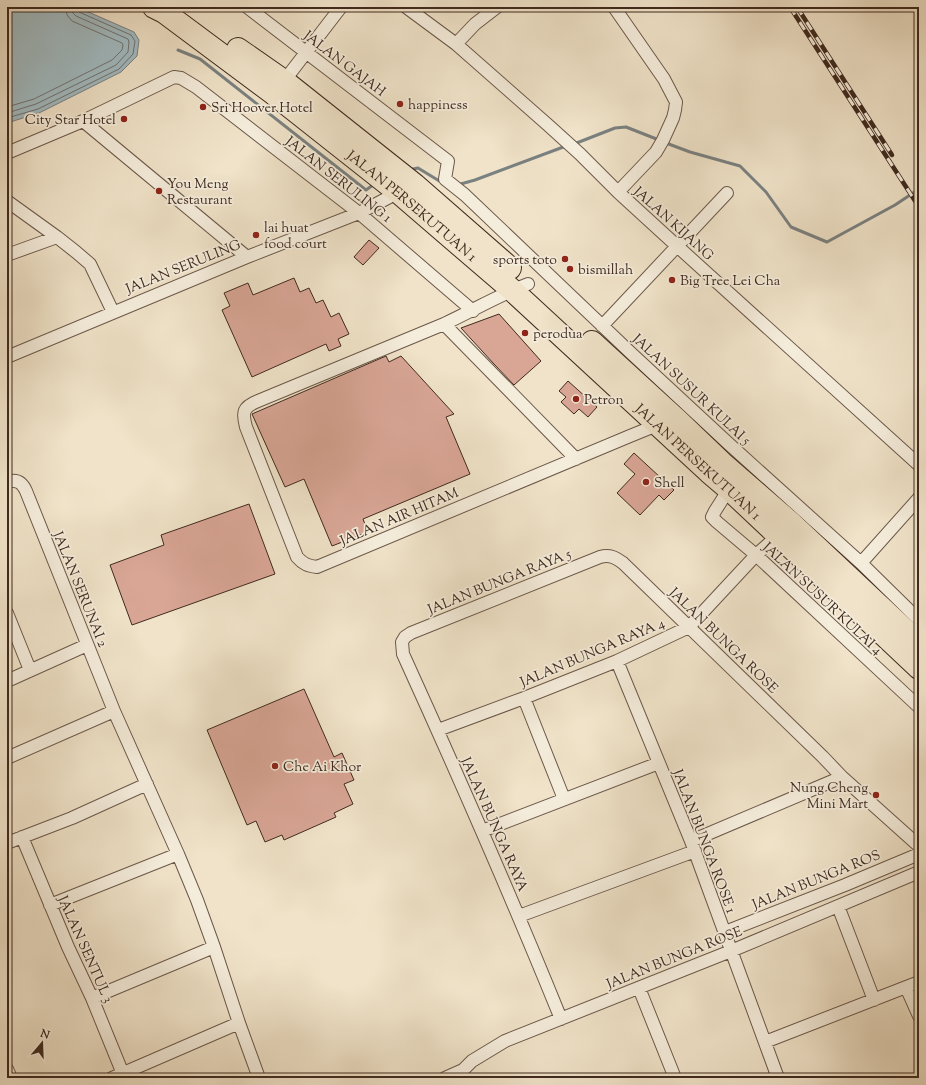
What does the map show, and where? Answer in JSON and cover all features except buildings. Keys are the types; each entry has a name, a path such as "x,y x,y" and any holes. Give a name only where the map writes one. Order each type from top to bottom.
{"highway":[{"name":"JALAN PERSEKUTUAN 1","path":"154,7 164,12 279,88"},
{"name":"JALAN PERSEKUTUAN 1","path":"180,7 279,88 407,189 520,287 666,421 722,463 919,668"},
{"name":"JALAN PERSEKUTUAN 1","path":"666,421 709,472 729,489 785,529 919,644"}],"street":[{"name":"JALAN GAJAH","path":"247,7 448,161 444,178"},
{"path":"279,88 341,7"},
{"name":"JALAN KIJANG","path":"406,7 456,44 548,125 618,192 919,465"},
{"path":"456,44 475,24 497,7"},
{"path":"614,7 664,79 676,102 673,118 656,152 618,192"},
{"name":"JALAN SERULING 1","path":"83,121 174,77 181,78 196,87 359,213 473,311"},
{"path":"7,153 83,121 247,256"},
{"name":"JALAN SUSUR KULAI 5","path":"444,178 465,195 602,326 861,563 919,620"},
{"name":"JALAN SERULING","path":"7,356 247,256 359,213 407,189"},
{"path":"602,326 727,193"},
{"path":"7,201 57,237 90,264 113,312"},
{"path":"7,255 57,237"},
{"path":"520,287 444,324 576,459"},
{"name":"JALAN AIR HITAM","path":"444,324 251,404 245,410 243,417 246,427 297,557 302,563 317,567 666,421"},
{"name":"JALAN SERUNAI 2","path":"12,481 23,485 26,491 114,711 178,854 214,947 259,1078"},
{"name":"JALAN SUSUR KULAI 4","path":"729,489 712,517 756,555 919,707"},
{"path":"861,563 919,498"},
{"name":"JALAN BUNGA RAYA 4","path":"438,730 617,661 689,627 756,555 785,529"},
{"name":"JALAN BUNGA RAYA 5","path":"402,642 405,637 411,633 605,555 611,556"},
{"name":"JALAN BUNGA ROSE","path":"611,556 623,564 689,627 823,756 842,777 919,846"},
{"path":"7,613 30,670"},
{"name":"JALAN BUNGA RAYA","path":"402,642 403,654 438,730 519,916 561,1019"},
{"path":"7,681 87,645"},
{"name":"JALAN BUNGA ROSE 1","path":"617,661 693,846 778,1078"},
{"path":"524,698 564,799"},
{"path":"7,758 114,711"},
{"path":"482,831 659,763"},
{"path":"519,916 693,846 842,777"},
{"path":"7,843 72,818 147,784"},
{"name":"JALAN SENTUL 3","path":"22,836 50,905 92,998 118,1076"},
{"path":"50,905 178,854"},
{"name":"JALAN BUNGA ROS","path":"725,932 919,854"},
{"name":"JALAN BUNGA ROSE","path":"445,1078 465,1074 472,1061 505,1041 732,951 919,872"},
{"path":"838,906 874,1000"},
{"path":"92,998 214,947"},
{"path":"765,1042 919,982"},
{"path":"906,986 919,1016"},
{"path":"639,988 675,1078"},
{"path":"118,1076 239,1023"},
{"path":"7,1069 11,1078"}],"water":[{"path":"7,7 77,7 134,32 139,40 137,56 121,72 39,113 7,123"}],"waterway":[{"path":"178,50 200,59 366,190 373,185"},
{"path":"574,144 615,128 626,127 659,140"},
{"path":"666,143 690,152 740,166 766,192 791,227 827,242 895,205 919,189"},
{"path":"457,185 475,180 566,146"},
{"path":"413,169 418,168 441,182"}],"railway":[{"path":"790,7 919,207"},
{"path":"797,7 892,155"}],"place":[{"name":"happiness","path":"400,104"},
{"name":"Sri Hoover Hotel","path":"203,107"},
{"name":"City Star Hotel","path":"124,119"},
{"name":"You Meng Restaurant","path":"159,191"},
{"name":"lai huat food court","path":"256,235"},
{"name":"sports toto","path":"565,259"},
{"name":"bismillah","path":"570,269"},
{"name":"Big Tree Lei Cha","path":"672,280"},
{"name":"perodua","path":"525,333"},
{"name":"Petron","path":"576,399"},
{"name":"Shell","path":"646,482"},
{"name":"Che Ai Khor","path":"275,766"},
{"name":"Nung Cheng Mini Mart","path":"876,795"}]}
